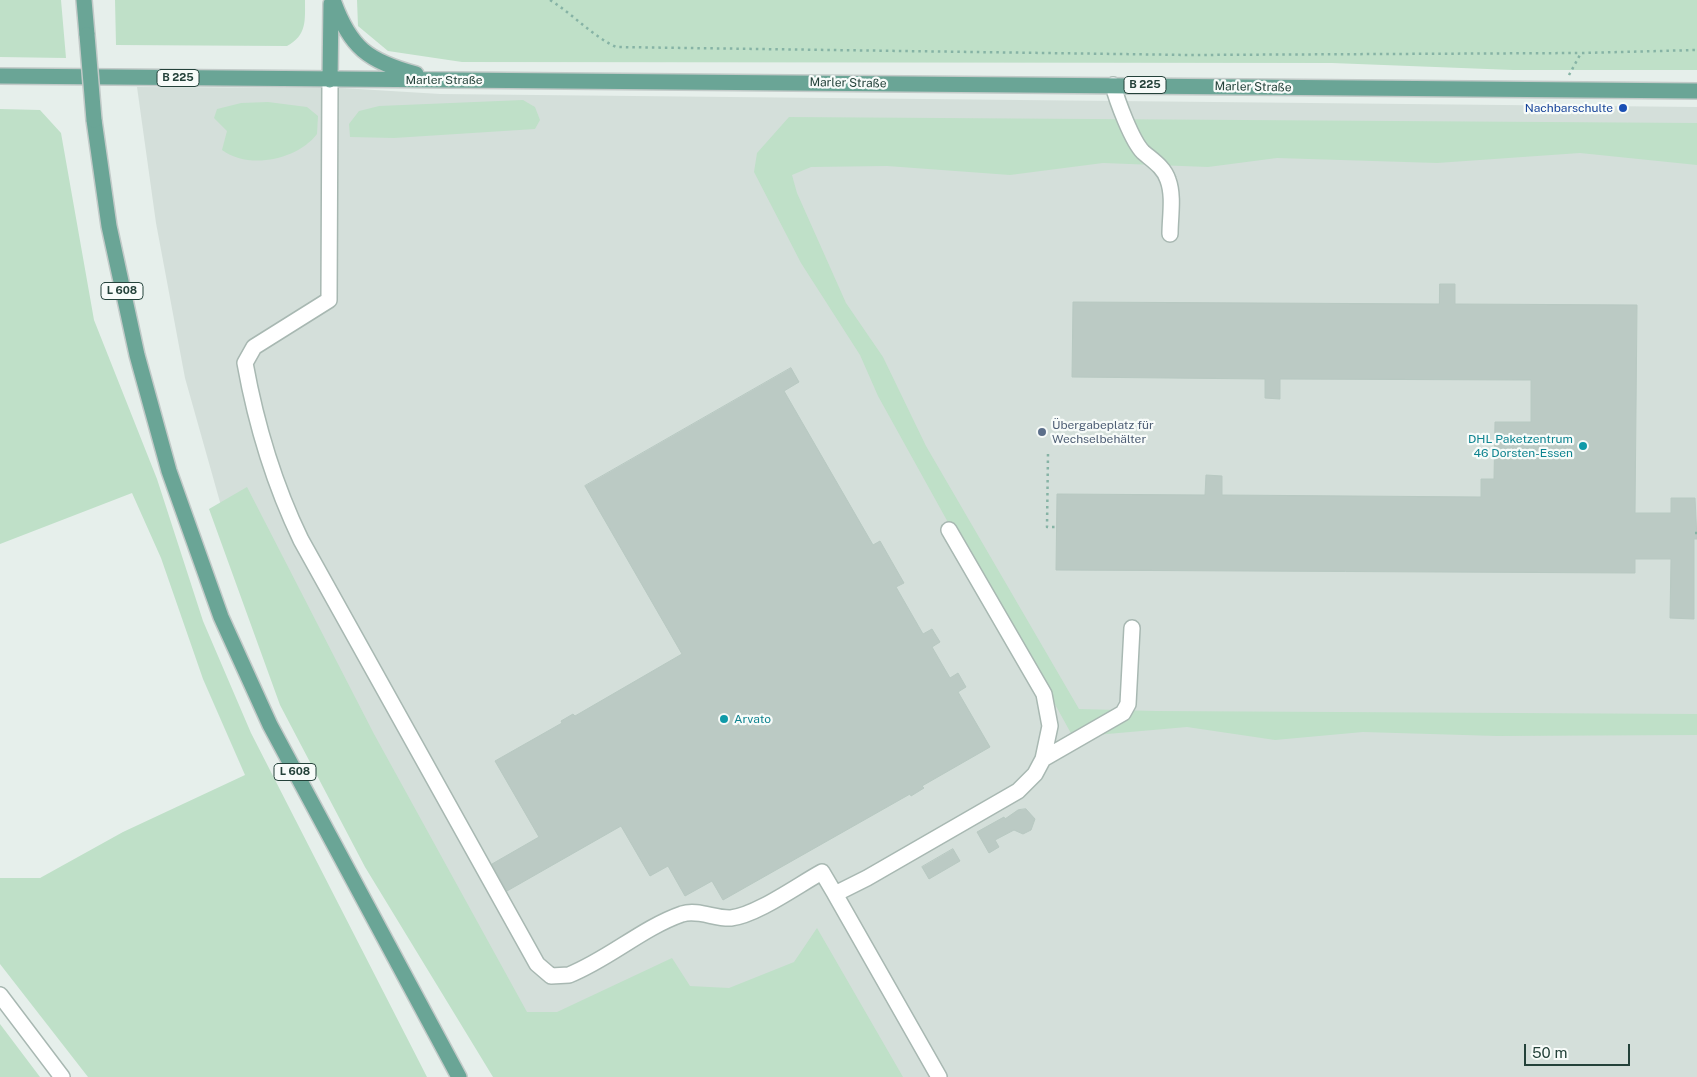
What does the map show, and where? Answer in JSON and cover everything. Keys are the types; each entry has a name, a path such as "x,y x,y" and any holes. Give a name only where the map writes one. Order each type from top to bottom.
{"main road":[{"name":"L 608","path":"84,0 94,120 109,226 137,355 176,490 221,617 270,725 459,1077"},
{"path":"332,0 340,21 353,41 370,58 392,68 437,79"},
{"path":"330,80 332,0"},
{"name":"Marler Straße","path":"0,76 1697,92"}],"street":[{"path":"330,80 329,300 254,348 245,363 249,386 264,445 285,506 301,540 537,964 551,976 569,975 664,921 685,913 700,913 716,917 744,916 822,872 938,1077"},
{"path":"1113,85 1120,108 1142,151 1150,156 1164,171 1169,180 1171,199 1170,234"},
{"path":"835,894 867,878 1018,791 1035,774 1043,759 1050,726 1044,694 948,530"},
{"path":"1043,759 1123,714 1128,704 1132,628"},
{"path":"0,995 62,1077"}],"path":[{"path":"550,0 565,10 596,37 616,47 1189,55 1581,53 1697,50"},
{"path":"1562,90 1581,53"},
{"path":"1048,454 1047,527 1057,527"}],"shaded area":[{"path":"137,87 342,88 440,94 1697,107 1697,1077 499,1077 229,534 185,378 156,223"}],"green space":[{"path":"0,0 61,0 66,58 0,57"},
{"path":"115,0 305,0 305,21 298,37 287,46 116,45"},
{"path":"357,0 1697,0 1697,70 1513,70 1332,63 462,62 388,51 358,26"},
{"path":"523,100 535,107 540,120 535,129 394,138 350,137 349,124 359,111 379,106"},
{"path":"268,102 307,107 318,116 317,134 298,150 272,159 259,161 245,160 222,150 227,131 214,118 217,109 241,103"},
{"path":"0,109 40,110 61,133 94,320 157,479 203,621 251,733 427,1077 88,1077 0,964 0,878 40,878 123,832 245,775 203,679 161,558 132,493 0,544"},
{"path":"789,117 1697,123 1697,165 1580,153 1437,163 1277,158 1208,167 1103,163 1010,175 887,166 811,167 792,175 797,193 846,303 883,357 926,446 1079,709 1697,714 1697,735 1497,736 1363,732 1275,740 1187,727 1073,737 1007,617 960,544 878,396 860,355 801,263 754,172 757,153"},
{"path":"247,487 374,734 527,1012 557,1012 672,958 690,986 729,988 794,962 817,928 903,1077 493,1077 365,867 280,705 209,509"},
{"path":"0,1024 40,1077 0,1077"}],"building":[{"name":"DHL Paketzentrum 46 Dorsten-Essen","path":"1440,284 1455,284 1455,304 1637,305 1635,513 1671,513 1671,498 1695,498 1697,539 1694,539 1694,619 1670,618 1671,559 1635,559 1635,573 1056,570 1057,494 1205,495 1206,475 1222,476 1222,495 1481,497 1481,479 1494,479 1495,422 1531,422 1531,380 1280,379 1280,399 1265,398 1265,379 1072,377 1073,302 1439,304"},
{"path":"791,368 799,382 784,391 873,545 880,541 904,583 896,587 923,634 932,629 940,642 932,647 950,678 958,673 966,687 958,692 990,747 922,786 924,788 911,796 910,794 723,900 712,881 685,896 668,866 650,876 621,826 507,891 492,864 539,837 495,761 562,723 561,721 573,714 575,716 682,654 585,486"},
{"path":"1026,809 1035,819 1031,830 1023,834 1014,830 995,840 999,847 989,853 977,832 1004,817 1005,819 1018,810"},
{"path":"953,849 960,861 929,879 922,867"}],"place":[{"name":"Nachbarschulte","path":"1623,108"},
{"name":"Übergabeplatz für Wechselbehälter","path":"1042,432"},
{"name":"DHL Paketzentrum 46 Dorsten-Essen","path":"1583,446"},
{"name":"Arvato","path":"724,719"}]}
